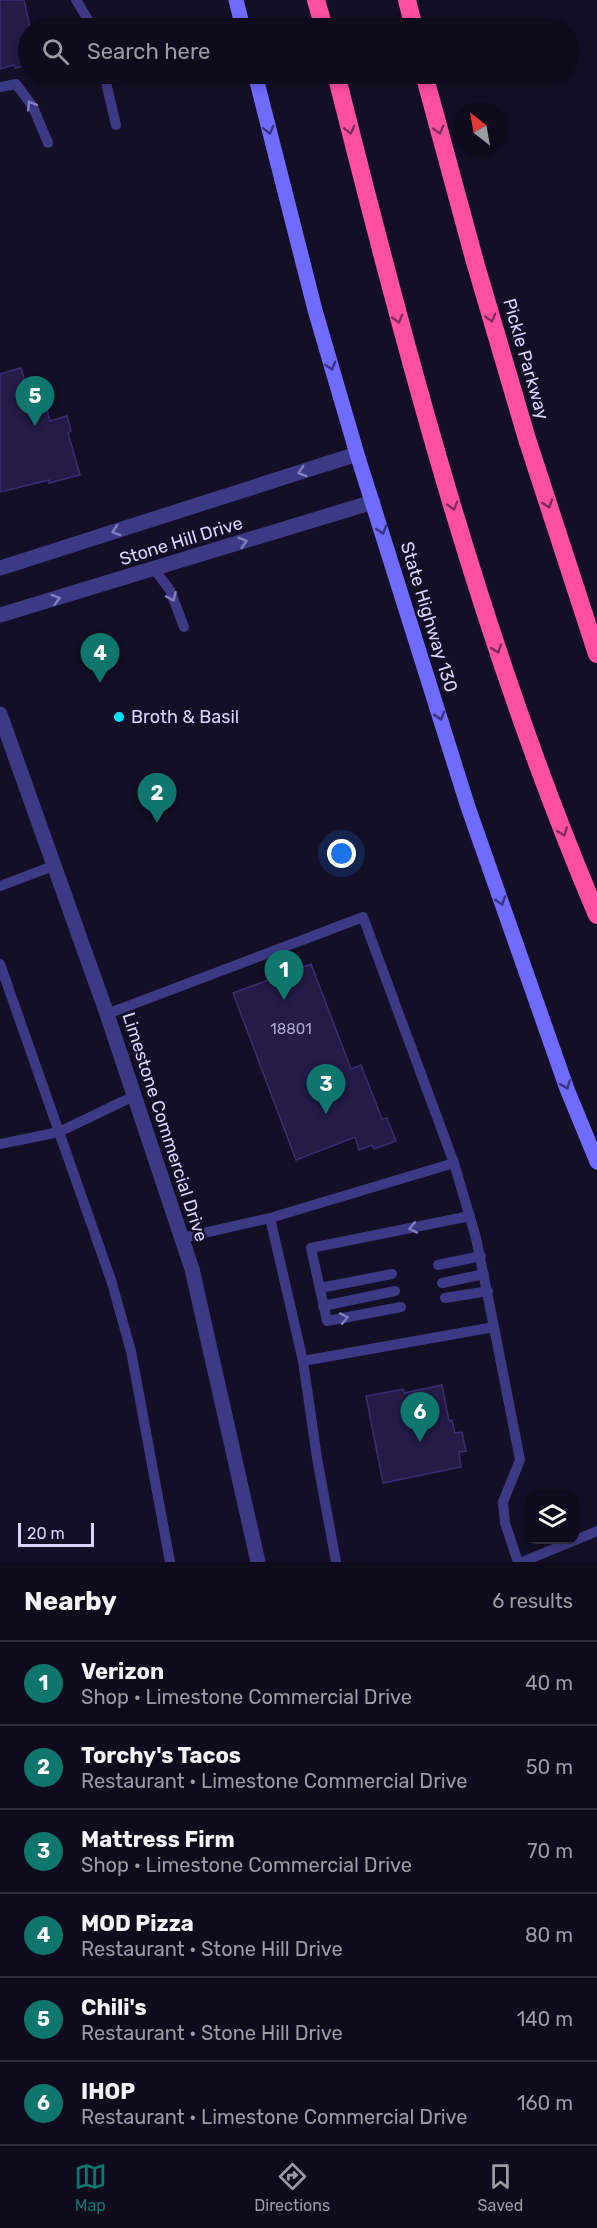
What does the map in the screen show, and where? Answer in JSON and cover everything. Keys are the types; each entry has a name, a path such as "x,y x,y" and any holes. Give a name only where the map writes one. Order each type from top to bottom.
{"highway":[{"path":"316,0 321,18"},
{"path":"407,0 412,18"},
{"path":"339,84 397,316 478,593 522,724 597,915"},
{"name":"Pickle Parkway","path":"427,84 517,406 597,654"}],"main road":[{"path":"236,0 240,18"},
{"name":"State Highway 130","path":"258,84 315,310 357,454 468,807 567,1089 597,1162"}],"street":[{"name":"Stone Hill Drive","path":"0,568 357,454"},
{"name":"Stone Hill Drive","path":"0,615 373,502"},
{"name":"Limestone Commercial Drive","path":"0,714 107,1014 192,1269 258,1562"}],"lane":[{"path":"76,0 87,18"},
{"path":"0,87 16,84 33,107 48,142"},
{"path":"106,84 116,125"},
{"path":"154,569 171,591 184,627"},
{"path":"0,886 53,866"},
{"path":"107,1014 363,917 454,1163 481,1256 520,1460 503,1502 505,1523 520,1562 597,1531"},
{"path":"0,964 111,1280 131,1351 170,1562"},
{"path":"0,1144 59,1132 134,1096"},
{"path":"182,1238 270,1218 454,1163"},
{"path":"401,1307 327,1321 311,1248 470,1216"},
{"path":"270,1218 303,1360 317,1458 336,1562"},
{"path":"438,1265 481,1256"},
{"path":"320,1288 392,1274"},
{"path":"442,1283 484,1274"},
{"path":"445,1298 488,1291"},
{"path":"323,1306 396,1292"},
{"path":"303,1360 494,1327"}],"building":[{"path":"0,0 24,0 28,18 18,18 18,67 15,68 14,65 0,69"},
{"path":"21,368 26,385 39,381 50,421 67,416 71,431 68,433 80,475 0,492 0,374"},
{"path":"311,964 351,1069 361,1065 382,1119 387,1118 396,1141 374,1149 372,1145 359,1150 355,1137 296,1160 233,993"},
{"path":"442,1385 449,1421 452,1420 455,1433 462,1432 466,1451 459,1452 461,1467 383,1483 366,1396 403,1389 404,1393"}],"place":[{"name":"Chili's","path":"35,426"},
{"name":"MOD Pizza","path":"100,683"},
{"name":"Broth & Basil","path":"119,717"},
{"name":"Torchy's Tacos","path":"157,823"},
{"name":"Verizon","path":"284,1000"},
{"name":"Mattress Firm","path":"326,1114"},
{"name":"IHOP","path":"420,1442"}]}
